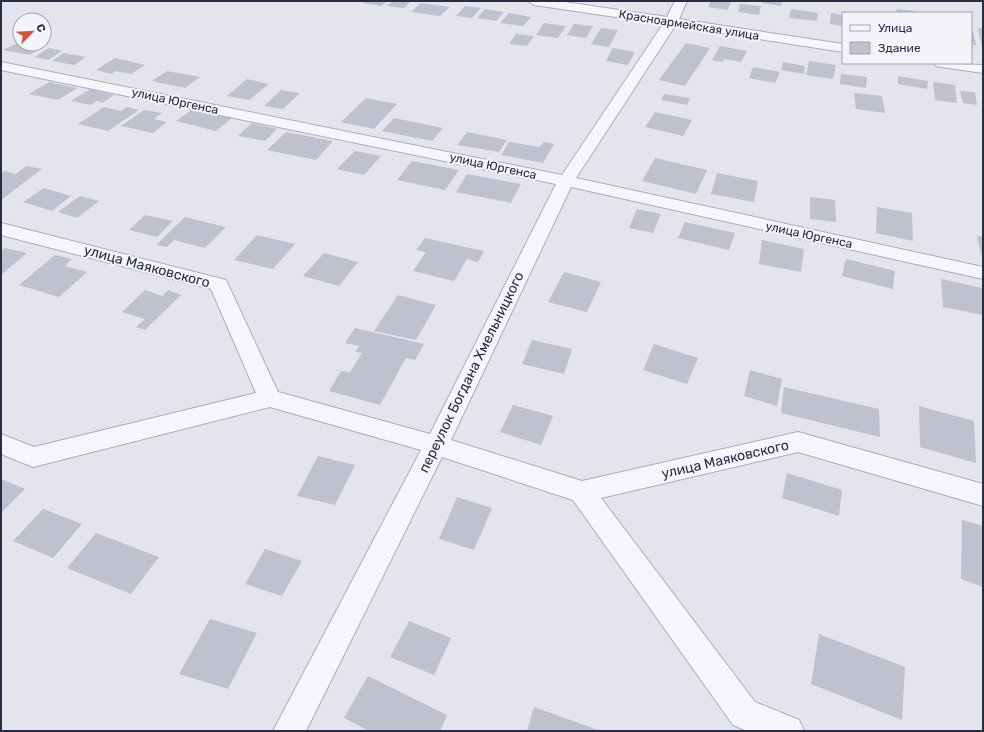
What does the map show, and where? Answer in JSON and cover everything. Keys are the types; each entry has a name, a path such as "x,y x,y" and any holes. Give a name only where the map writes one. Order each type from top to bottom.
{"street":[{"name":"Красноармейская улица","path":"534,1 842,48"},
{"name":"переулок Богдана Хмельницкого","path":"289,731 436,445 566,181 671,22 681,1"},
{"path":"948,64 983,69"},
{"name":"улица Юргенса","path":"1,66 566,181 983,273"},
{"name":"улица Маяковского","path":"1,228 219,285 270,398"},
{"path":"1,444 33,457 270,398 436,445 582,492 744,714 788,731"},
{"name":"улица Маяковского","path":"582,492 798,442 983,495"}],"building":[{"path":"366,1 387,1 381,6 363,3"},
{"path":"393,1 411,1 404,8 387,6"},
{"path":"711,1 731,1 728,10 708,7"},
{"path":"763,1 782,1 781,6 762,3"},
{"path":"421,3 450,7 440,16 411,12"},
{"path":"740,4 761,6 759,15 738,12"},
{"path":"465,6 481,8 472,18 456,16"},
{"path":"485,9 504,12 496,21 477,18"},
{"path":"791,9 818,13 817,21 789,18"},
{"path":"896,9 916,12 897,12"},
{"path":"509,13 531,17 523,26 500,23"},
{"path":"831,13 842,15 842,26 830,24"},
{"path":"544,23 566,26 558,38 536,35"},
{"path":"574,24 593,26 586,38 567,35"},
{"path":"601,28 618,30 609,47 591,44"},
{"path":"978,28 983,29 983,48 982,48"},
{"path":"972,31 973,31 976,45 972,45"},
{"path":"516,34 534,36 527,46 509,44"},
{"path":"686,43 710,48 685,86 659,80"},
{"path":"12,46 12,52 3,50"},
{"path":"720,46 747,51 741,62 724,59 723,62 712,60"},
{"path":"613,48 635,52 628,65 606,61"},
{"path":"52,49 62,51 48,60 34,57 42,52 52,52"},
{"path":"14,52 35,52 30,55"},
{"path":"64,53 86,57 74,65 52,61"},
{"path":"115,58 145,65 131,74 116,71 111,74 96,70"},
{"path":"809,61 836,65 833,79 806,75"},
{"path":"783,62 805,66 804,74 781,70"},
{"path":"753,67 780,72 775,83 749,78"},
{"path":"167,71 200,77 185,88 152,81"},
{"path":"841,74 867,77 866,88 840,84"},
{"path":"898,76 928,81 927,89 898,84"},
{"path":"247,79 269,84 249,100 227,96"},
{"path":"49,82 77,88 58,100 29,94"},
{"path":"933,82 955,85 957,103 935,100"},
{"path":"90,89 114,95 102,103 97,101 91,105 71,101"},
{"path":"281,90 300,93 283,109 264,106"},
{"path":"960,91 975,92 977,105 963,103"},
{"path":"854,93 882,96 885,113 856,109"},
{"path":"664,94 690,98 687,105 661,100"},
{"path":"366,98 397,104 374,129 341,122"},
{"path":"104,107 121,111 127,107 139,110 108,131 78,124"},
{"path":"193,109 232,118 216,131 176,121"},
{"path":"144,110 162,113 154,119 167,122 153,133 121,126"},
{"path":"655,112 692,120 683,136 645,127"},
{"path":"394,118 443,128 432,141 382,131"},
{"path":"252,123 277,129 265,141 238,136"},
{"path":"286,132 333,141 316,160 267,150"},
{"path":"467,132 507,140 499,152 457,145"},
{"path":"509,142 539,147 544,142 554,144 543,163 501,155"},
{"path":"355,151 381,156 364,175 337,169"},
{"path":"655,158 707,170 696,194 642,181"},
{"path":"412,161 459,170 445,190 397,180"},
{"path":"26,166 42,169 1,200 1,173 4,171 16,174"},
{"path":"717,173 758,181 754,202 711,194"},
{"path":"467,174 521,184 511,203 456,192"},
{"path":"44,188 71,196 52,211 23,202"},
{"path":"80,196 99,201 77,218 58,212"},
{"path":"810,197 835,200 836,222 810,219"},
{"path":"877,207 912,213 913,241 876,233"},
{"path":"637,209 661,214 653,233 629,228"},
{"path":"145,215 173,221 157,237 129,230"},
{"path":"185,217 226,227 205,248 174,240 167,247 156,245"},
{"path":"685,222 735,233 729,250 678,238"},
{"path":"257,235 295,244 273,269 234,260"},
{"path":"977,236 983,237 983,256 981,255"},
{"path":"425,238 484,251 478,262 467,259 454,281 413,271 426,252 416,250"},
{"path":"762,240 804,249 801,272 759,264"},
{"path":"5,248 27,253 1,275 1,251"},
{"path":"324,253 358,262 339,286 303,276"},
{"path":"55,255 72,259 65,266 87,272 59,297 19,285"},
{"path":"846,259 895,271 893,289 842,276"},
{"path":"564,272 601,282 587,312 548,302"},
{"path":"941,279 982,288 983,315 943,307"},
{"path":"145,290 162,296 168,290 181,295 145,330 136,327 145,319 122,312"},
{"path":"398,295 436,305 416,340 374,331"},
{"path":"355,328 424,344 415,360 406,358 380,405 329,391 341,371 350,372 362,353 355,352 359,346 345,343"},
{"path":"532,340 572,349 564,374 522,364"},
{"path":"654,344 698,358 687,384 643,370"},
{"path":"750,370 782,379 777,406 744,396"},
{"path":"784,387 879,409 880,437 781,413"},
{"path":"513,405 553,416 541,445 500,432"},
{"path":"919,406 974,421 976,463 920,447"},
{"path":"318,456 355,465 335,505 297,496"},
{"path":"787,473 842,490 839,516 782,498"},
{"path":"1,479 25,489 1,513"},
{"path":"457,497 492,508 474,550 439,539"},
{"path":"43,509 82,524 53,558 13,541"},
{"path":"962,520 983,526 983,587 961,579"},
{"path":"96,533 159,557 131,594 67,568"},
{"path":"265,549 302,561 282,596 245,584"},
{"path":"210,619 257,633 228,689 179,674"},
{"path":"409,621 451,638 434,675 390,657"},
{"path":"819,634 905,667 902,720 811,684"},
{"path":"368,676 447,715 440,731 369,731 344,718"},
{"path":"534,707 601,731 527,731"}]}
